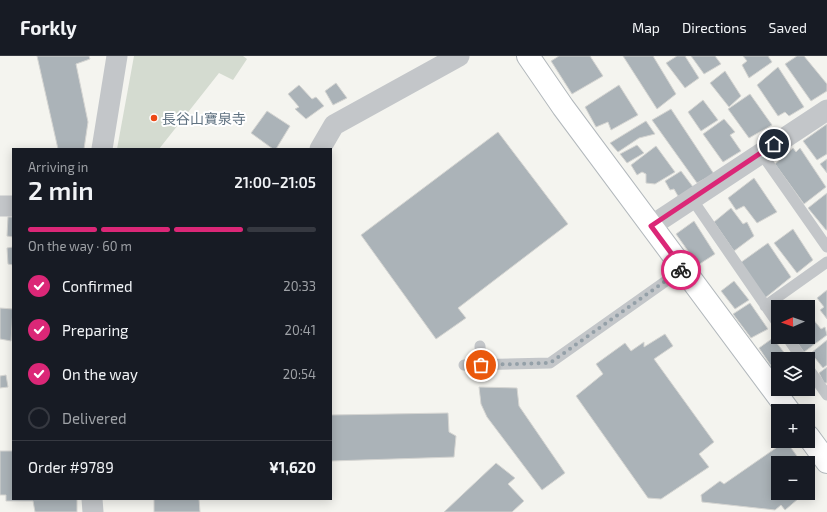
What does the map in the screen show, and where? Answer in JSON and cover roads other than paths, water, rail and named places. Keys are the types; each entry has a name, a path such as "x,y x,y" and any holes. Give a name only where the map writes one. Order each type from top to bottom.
{"street":[{"path":"102,148 117,56"},
{"path":"321,148 334,125 460,56"},
{"path":"528,56 563,107 784,404"},
{"path":"651,226 827,110"},
{"path":"0,206 12,206"},
{"path":"815,446 827,462"},
{"path":"92,500 93,512"}],"lane":[{"path":"761,153 827,247"},
{"path":"692,199 771,314"},
{"path":"765,306 827,262"},
{"path":"464,365 550,363 683,269"},
{"path":"480,346 481,365"},
{"path":"815,378 827,395"}],"place":[{"name":"長谷山寶泉寺","path":"154,118"}]}
